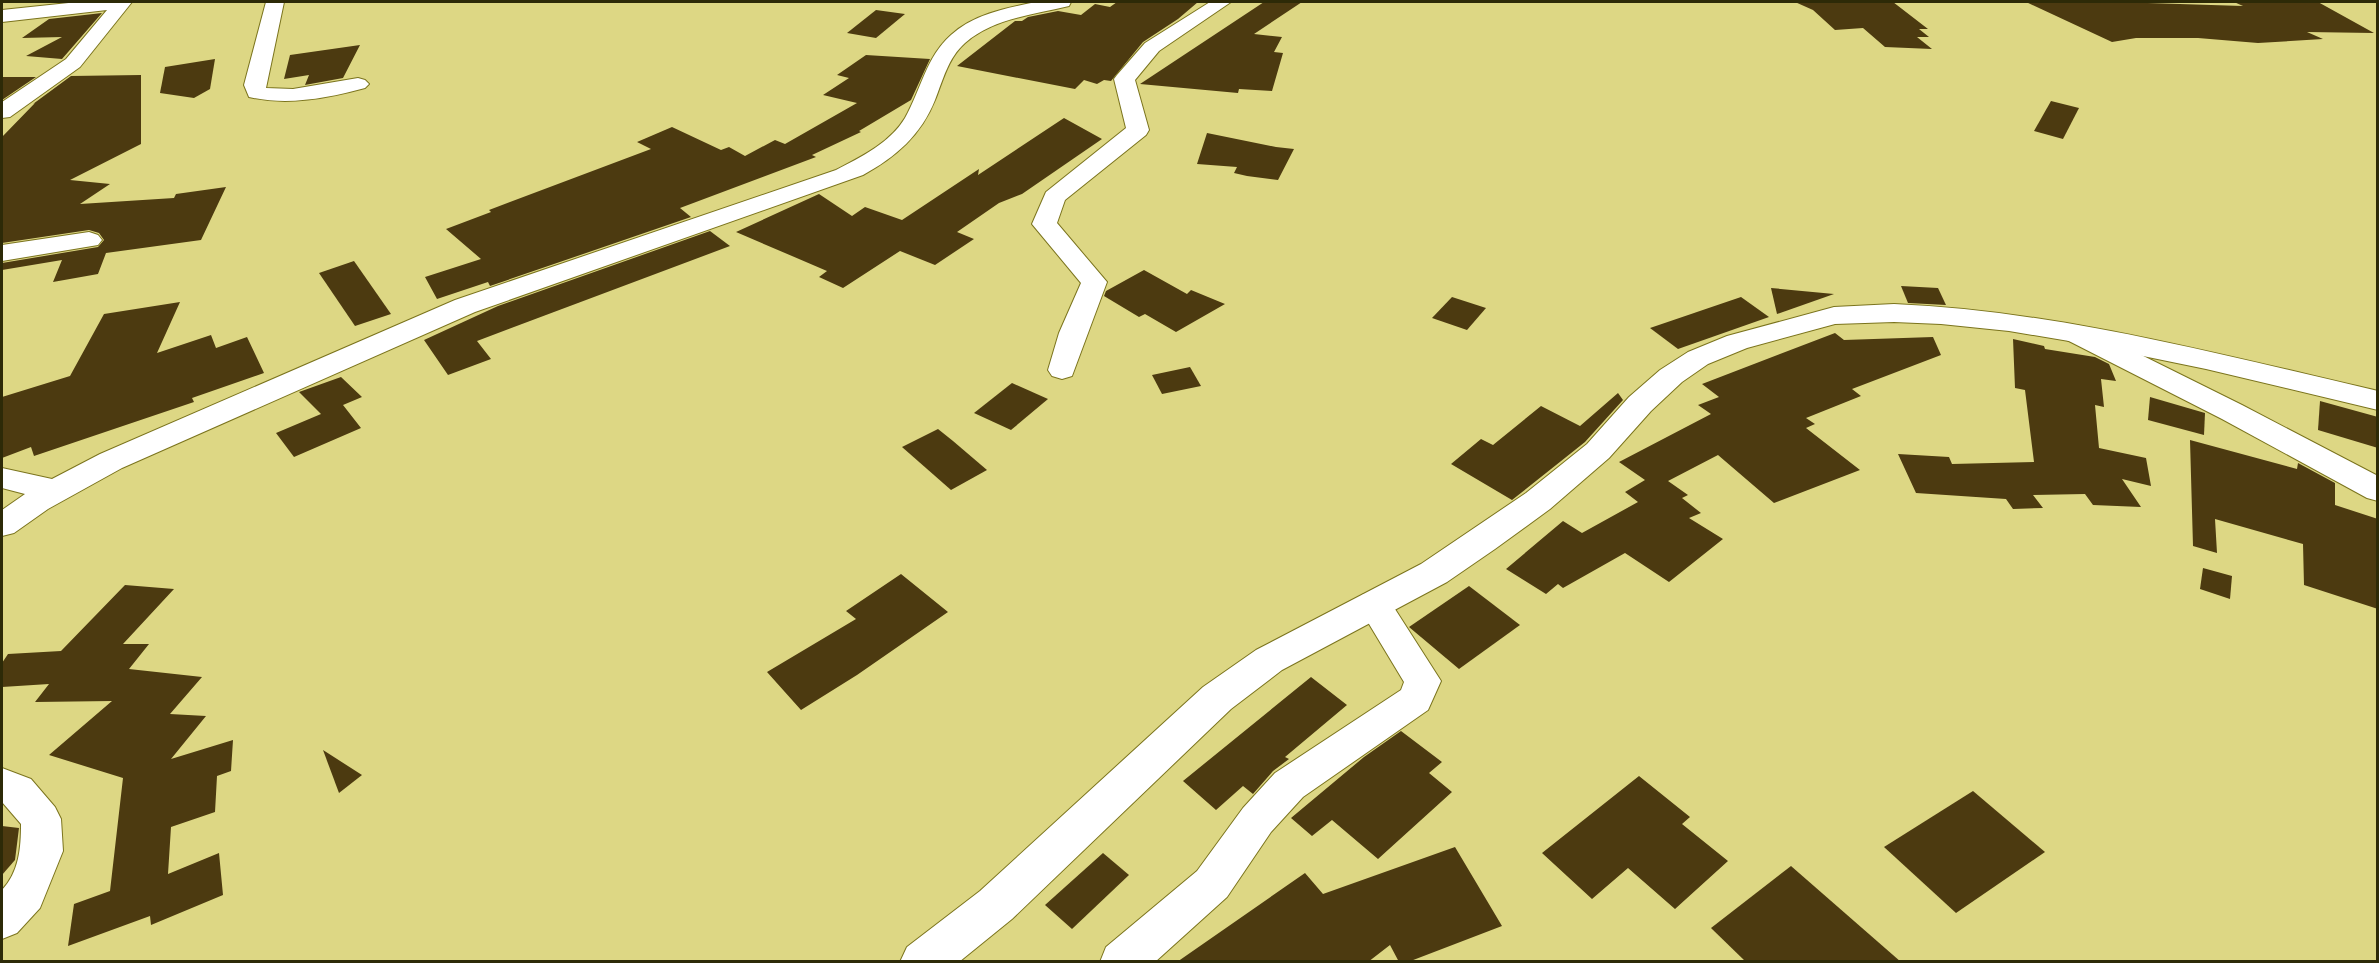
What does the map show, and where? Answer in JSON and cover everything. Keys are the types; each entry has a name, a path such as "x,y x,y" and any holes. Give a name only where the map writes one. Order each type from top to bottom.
{"main road":[{"path":"923,962 996,905 1217,698 1269,660 1434,573 1492,534 1538,501 1598,451 1640,404 1671,376 1698,358 1737,342 1834,316 1894,313 2009,322 2206,360 2378,401"}],"street":[{"path":"2,16 123,2"},
{"path":"5,107 73,63 123,2"},
{"path":"275,2 255,85 257,92 264,95 289,95 358,84"},
{"path":"2,525 55,491 111,461 465,306 844,175 873,161 900,140 916,118 933,74 947,51 959,38 981,24 1018,12 1062,2"},
{"path":"1062,370 1073,333 1094,282 1044,224 1054,197 1138,130 1124,79 1152,47 1222,2"},
{"path":"2,253 88,240"},
{"path":"2075,333 2232,412 2378,490"},
{"path":"2,478 55,491"},
{"path":"1122,962 1212,884 1257,820 1289,785 1415,699 1423,681 1374,604"},
{"path":"2,785 17,791 41,819 42,851 25,895 2,919"}],"building":[{"path":"1117,2 1198,2 1178,19 1143,42 1111,81 1104,80 1097,84 1084,80 1075,89 957,66 1015,21 1058,11 1081,15 1095,4 1110,7"},
{"path":"1264,2 1302,2 1254,34 1282,37 1274,52 1283,53 1272,91 1239,89 1238,93 1140,84"},
{"path":"1795,2 1893,2 1928,29 1919,29 1929,37 1917,37 1932,49 1885,47 1863,28 1835,30 1813,10"},
{"path":"2026,2 2243,6 2234,2 2318,2 2374,33 2307,32 2323,39 2258,43 2198,38 2136,38 2112,42"},
{"path":"876,10 905,14 876,38 847,33"},
{"path":"102,13 62,59 26,56 62,37 22,38 49,19"},
{"path":"360,45 343,78 305,85 309,75 284,79 290,55"},
{"path":"866,55 930,59 911,100 859,131 861,132 812,155 816,157 680,208 691,217 490,286 488,282 437,299 425,277 481,259 446,229 491,212 489,210 651,149 637,142 672,127 721,150 729,147 745,156 775,140 785,144 857,103 823,95 849,78 837,75"},
{"path":"215,59 210,89 194,98 160,93 165,67"},
{"path":"141,75 141,144 70,180 110,184 80,204 174,198 176,194 226,187 201,240 106,253 98,274 53,282 62,260 2,270 2,263 98,247 104,240 99,233 89,230 2,243 2,137 35,103 33,104 71,76"},
{"path":"2,77 36,77 2,100"},
{"path":"2051,101 2079,108 2063,139 2034,131"},
{"path":"1064,118 1102,139 1022,194 999,203 957,232 974,239 935,265 900,251 843,288 819,277 827,271 736,232 819,194 852,216 865,207 902,220 979,169 978,175"},
{"path":"1207,133 1294,149 1278,180 1247,176 1234,173 1237,167 1197,164"},
{"path":"710,231 730,246 477,341 491,359 448,375 424,340 498,306"},
{"path":"354,261 391,314 355,326 319,273"},
{"path":"1144,270 1187,294 1191,290 1225,304 1176,332 1145,314 1139,317 1104,296 1106,291"},
{"path":"1901,286 1938,288 1946,305 1908,303"},
{"path":"1771,288 1834,294 1777,314"},
{"path":"1452,297 1486,308 1467,330 1432,318"},
{"path":"1741,297 1769,317 1678,349 1650,328"},
{"path":"180,302 157,353 211,335 216,348 247,337 264,373 192,398 194,402 34,456 31,447 2,458 2,397 70,376 104,314"},
{"path":"1835,333 1844,340 1933,337 1941,355 1852,389 1861,396 1806,418 1815,424 1806,428 1860,470 1774,503 1718,455 1668,481 1688,495 1682,498 1701,513 1689,518 1723,539 1669,582 1625,553 1563,588 1558,584 1546,594 1506,569 1563,521 1582,533 1638,502 1625,492 1645,480 1619,462 1711,414 1698,405 1719,397 1702,384"},
{"path":"2013,339 2044,346 2045,349 2095,357 2109,364 2116,381 2101,379 2104,407 2095,405 2099,448 2146,458 2151,486 2122,479 2141,507 2093,505 2085,494 2033,495 2043,508 2013,509 2006,499 1916,493 1898,454 1949,457 1952,464 2034,462 2025,390 2015,388"},
{"path":"1190,367 1201,386 1162,394 1152,375"},
{"path":"341,377 362,397 343,405 361,428 294,457 276,433 321,414 299,392"},
{"path":"1012,383 1048,399 1011,430 974,413"},
{"path":"1618,393 1623,400 1585,442 1512,500 1451,464 1481,439 1493,445 1541,406 1580,426"},
{"path":"2150,397 2205,413 2204,435 2148,420"},
{"path":"2320,401 2378,417 2378,448 2318,430"},
{"path":"938,429 987,470 951,490 902,447"},
{"path":"2190,440 2297,469 2298,463 2335,483 2335,505 2378,519 2378,609 2304,585 2303,544 2215,519 2217,553 2193,546"},
{"path":"2203,568 2232,576 2230,599 2200,589"},
{"path":"901,574 948,612 857,675 801,710 767,672 856,619 846,611"},
{"path":"125,585 174,589 123,644 149,644 129,669 202,677 170,714 206,716 171,759 233,740 231,771 217,776 215,812 171,827 168,874 219,853 223,895 151,925 150,916 68,946 74,904 110,891 123,778 49,755 112,701 35,702 49,684 2,687 2,663 8,654 61,651"},
{"path":"1469,586 1520,625 1459,669 1409,627"},
{"path":"1311,677 1347,705 1285,757 1289,759 1273,771 1253,794 1243,786 1216,810 1183,781"},
{"path":"1401,731 1442,762 1429,773 1452,792 1378,859 1332,820 1312,836 1291,818 1364,757"},
{"path":"323,750 362,775 339,793"},
{"path":"1639,776 1690,817 1682,824 1728,861 1675,909 1628,868 1592,899 1542,853"},
{"path":"1973,791 2045,852 1956,913 1884,847"},
{"path":"2,826 19,828 15,860 2,875"},
{"path":"1455,847 1502,926 1408,962 1399,962 1390,945 1368,962 1177,962 1305,873 1323,894"},
{"path":"1103,853 1129,875 1072,929 1045,905"},
{"path":"1791,866 1901,962 1746,962 1711,928"}]}
